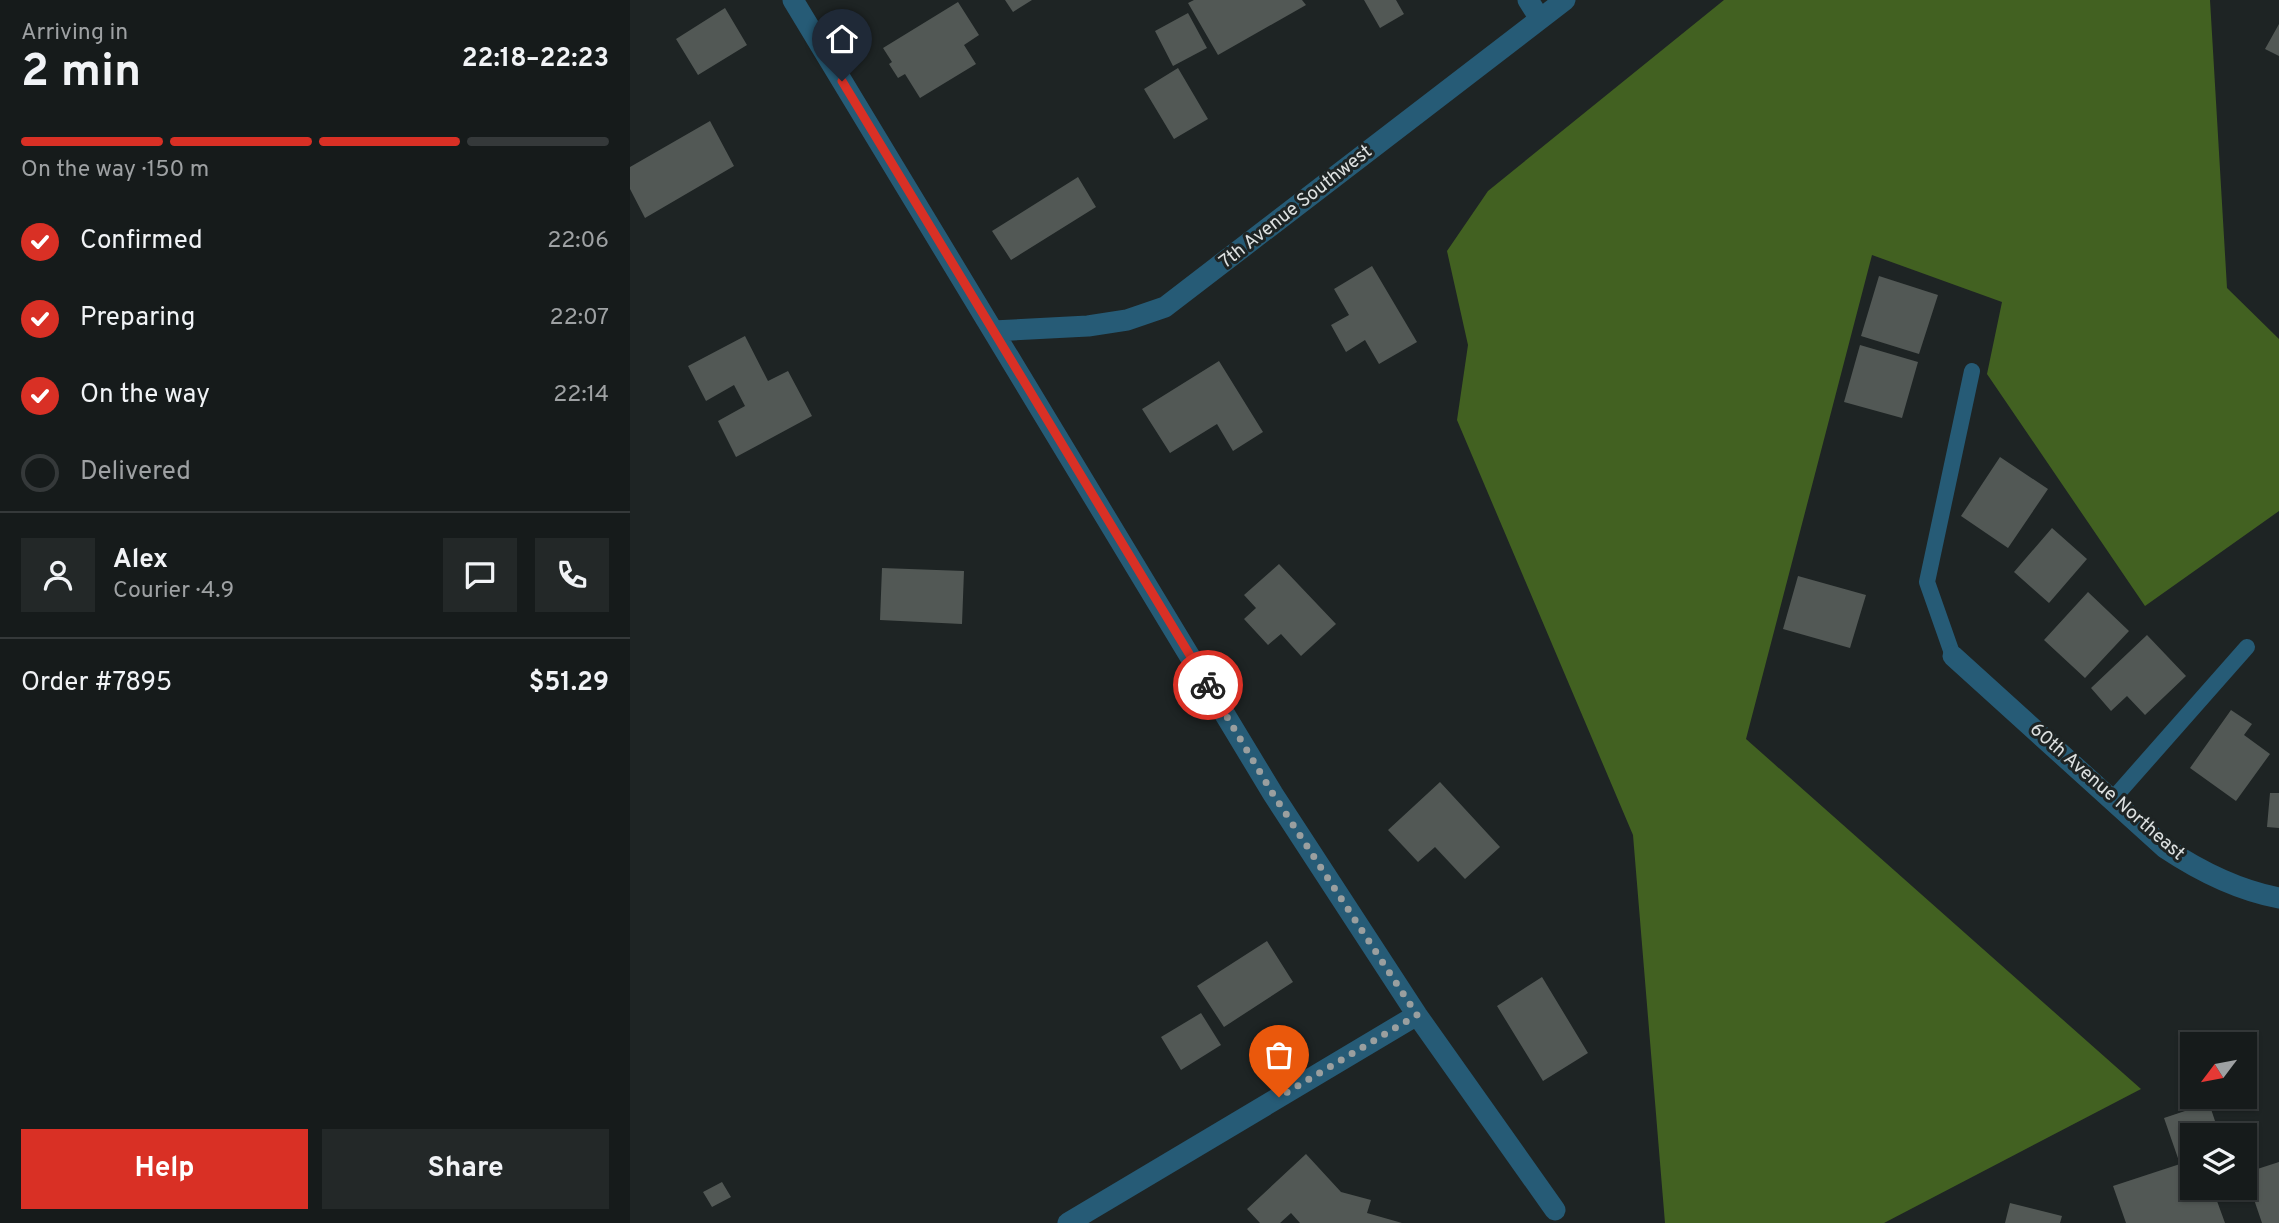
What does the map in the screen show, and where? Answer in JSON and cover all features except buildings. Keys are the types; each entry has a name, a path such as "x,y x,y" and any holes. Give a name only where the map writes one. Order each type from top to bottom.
{"street":[{"path":"793,0 1273,794 1417,1015 1555,1210"},
{"path":"1528,0 1540,19"},
{"name":"7th Avenue Southwest","path":"993,331 1088,326 1127,320 1165,307 1565,0"},
{"name":"60th Avenue Northeast","path":"1953,656 2165,848 2195,868 2227,883 2261,895 2279,898"},
{"path":"1068,1223 1417,1015"}],"lane":[{"path":"1953,656 1927,582 1972,371"},
{"path":"2112,800 2247,648"}],"green space":[{"path":"1724,0 2210,0 2227,288 2279,339 2279,511 2145,606 1987,374 2002,302 1872,255 1746,739 2141,1089 1884,1223 1665,1223 1633,835 1457,420 1468,345 1447,251 1488,191"}],"way so far":[{"path":"1208,685 1273,794 1417,1015 1279,1097"}],"route":[{"path":"842,81 1208,685"}]}
